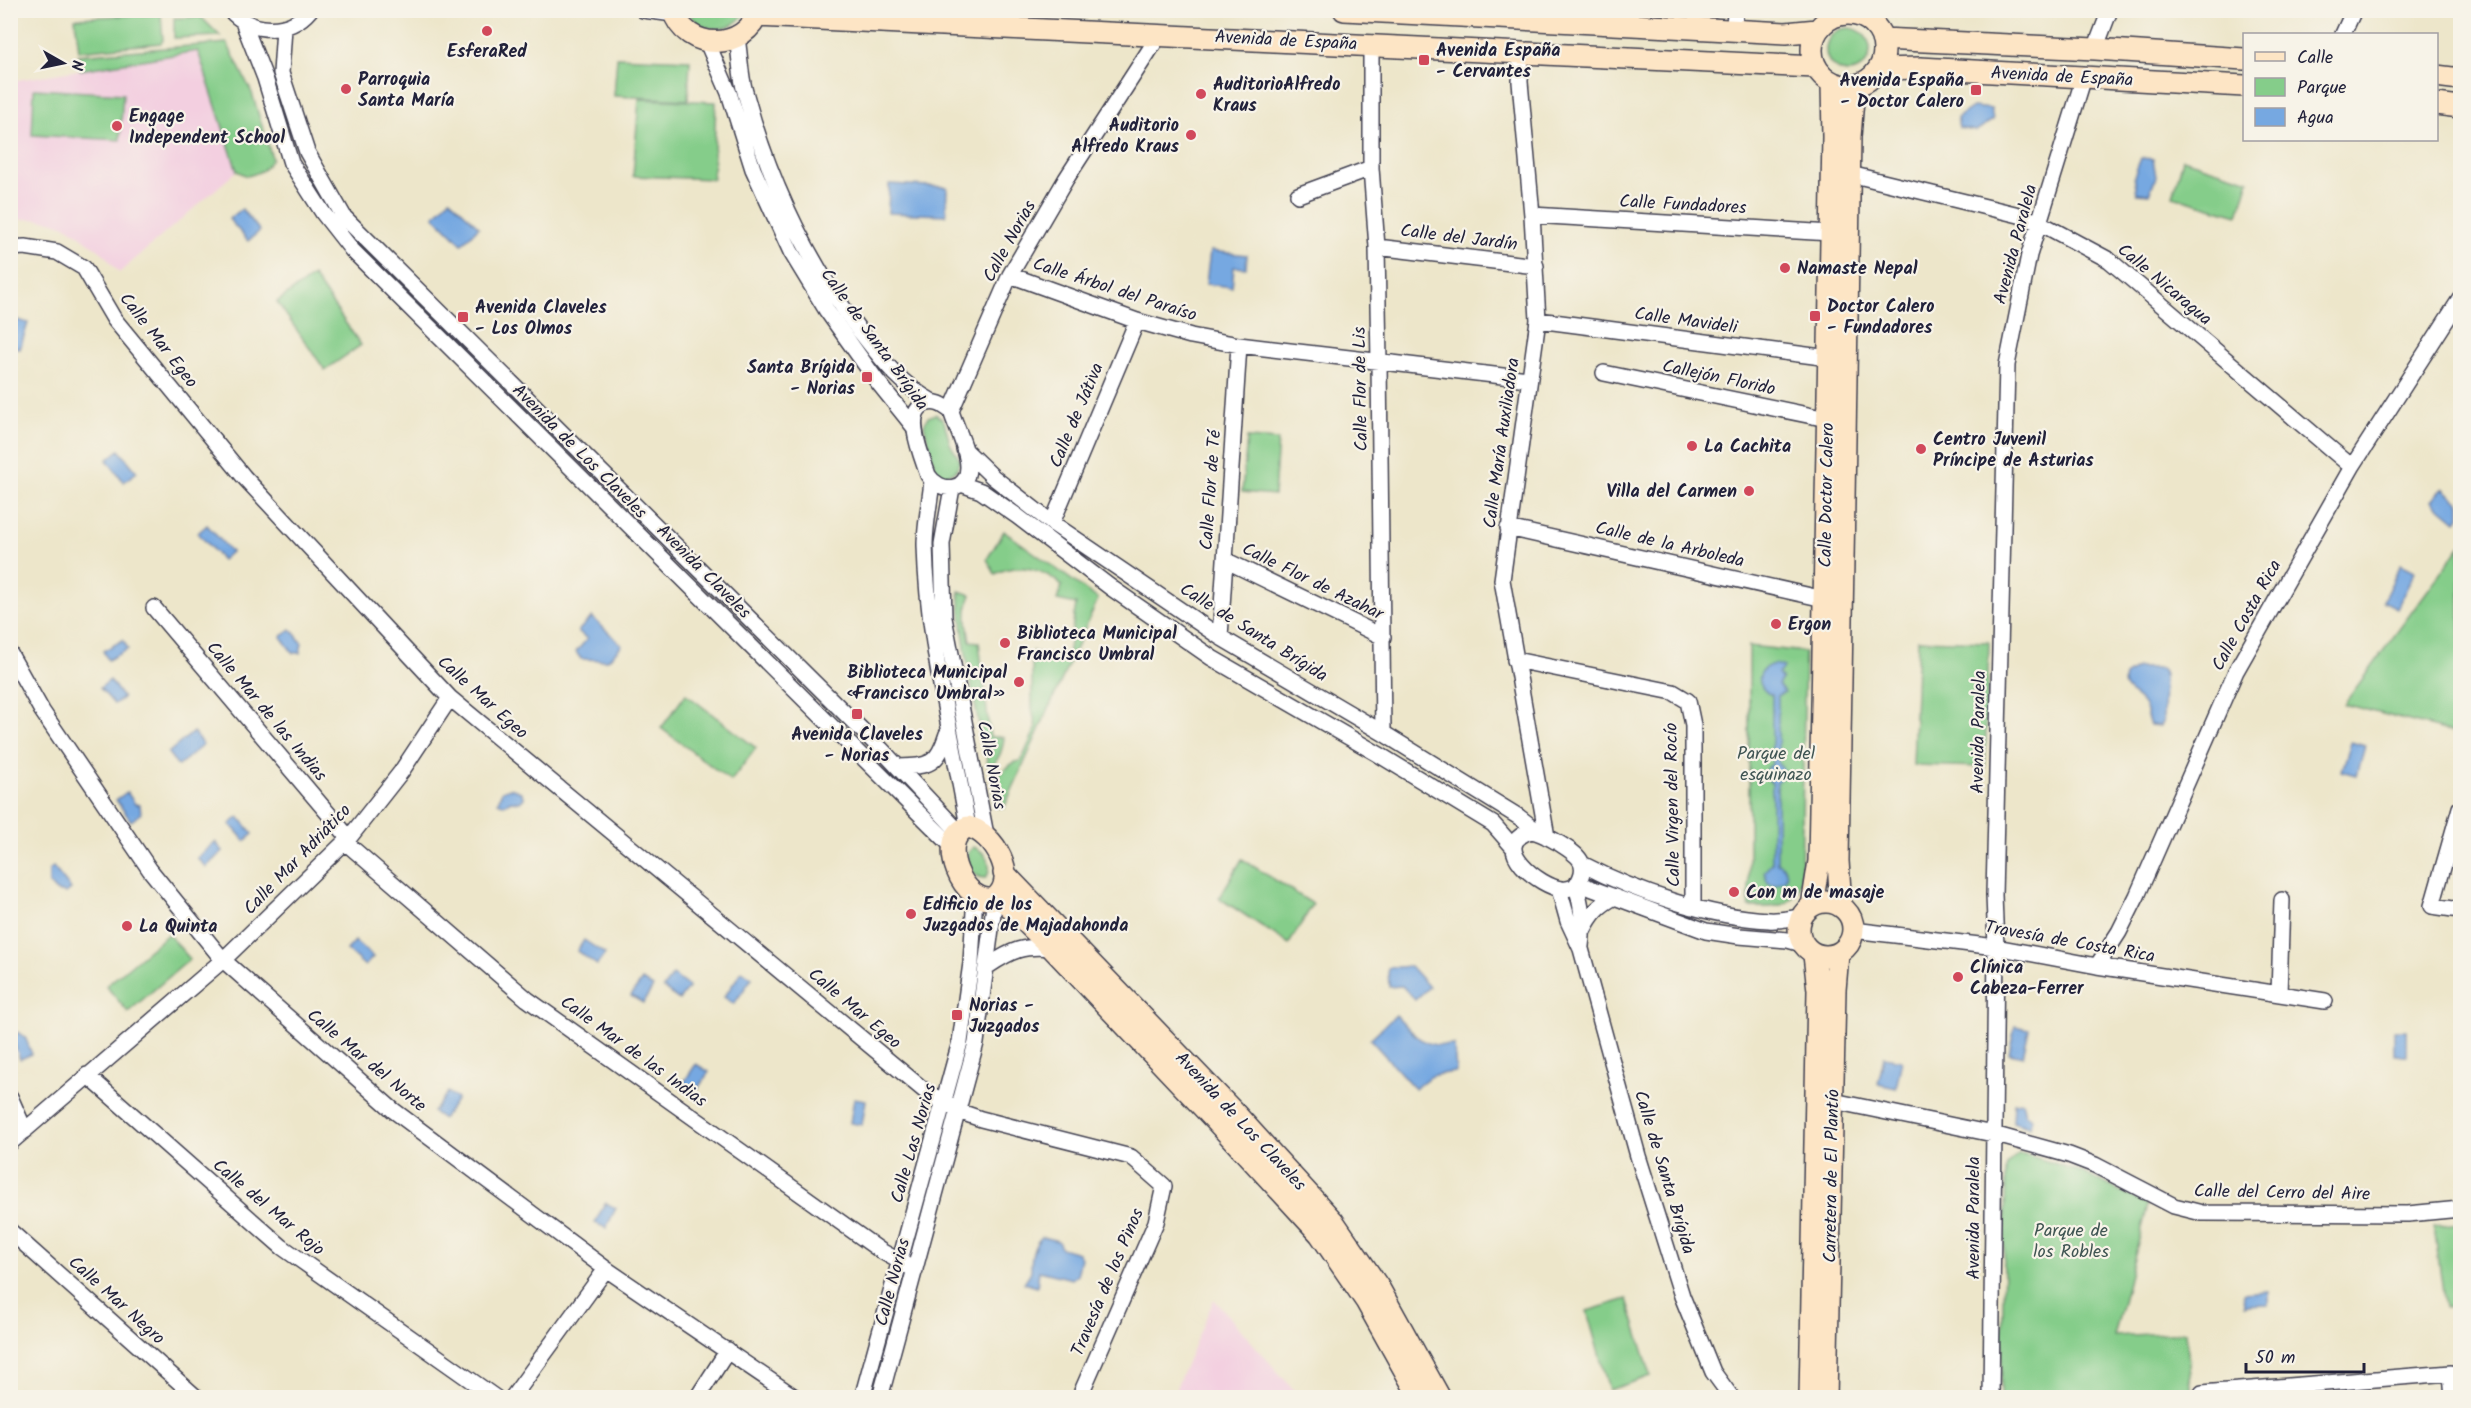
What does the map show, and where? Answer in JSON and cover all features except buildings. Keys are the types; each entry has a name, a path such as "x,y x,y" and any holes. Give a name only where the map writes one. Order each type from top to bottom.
{"street":[{"path":"230,10 243,22 270,29 284,28 297,22 310,10"},
{"path":"643,10 674,12 682,27 693,37 707,42 723,42 737,38 749,28 758,13"},
{"name":"Avenida de España","path":"1344,10 1735,20 1786,33 1817,30"},
{"path":"2095,49 2110,10"},
{"path":"2343,33 2354,10"},
{"path":"1855,12 1869,21 1882,39 1884,54 1879,69 1868,80 1854,86 1843,86 1825,79 1815,67 1812,42 1822,23 1838,15 1855,12"},
{"name":"Avenida de España","path":"758,13 1815,67"},
{"name":"Avenida Claveles","path":"243,22 265,78 291,163 323,213 352,250 966,835"},
{"name":"Avenida de Los Claveles","path":"284,28 281,73 307,152 344,217 966,835 956,868 961,880 990,896 1052,948 1320,1234 1366,1301 1420,1398"},
{"name":"Calle Norias","path":"966,835 944,618 942,544 956,486 966,477 968,466 951,411 1010,275 1066,179 1160,34"},
{"name":"Calle de Santa Brígida","path":"737,38 744,90 767,164 804,246 838,302 891,372 912,391 951,411"},
{"name":"Avenida de España","path":"1882,39 2243,59"},
{"name":"Calle de Santa Brígida","path":"707,42 729,93 753,169 791,252 827,311 877,381 914,427"},
{"name":"Calle Flor de Lis","path":"1371,44 1371,168 1377,247 1383,733"},
{"name":"Calle María Auxiliadora","path":"1521,52 1520,82 1536,266 1538,320 1528,379 1502,580 1542,834"},
{"name":"Avenida de España","path":"1879,69 1920,68 2243,86"},
{"path":"2438,76 2460,79"},
{"name":"Avenida Paralela","path":"1991,1398 1994,895 2007,364 2019,298 2084,77"},
{"name":"Calle Doctor Calero","path":"1807,911 1819,861 1832,83"},
{"name":"Calle Doctor Calero","path":"1841,906 1838,861 1850,174 1854,86"},
{"path":"2438,104 2460,107"},
{"path":"1298,195 1371,168"},
{"name":"Calle Nicaragua","path":"1850,174 2019,215 2040,223 2109,260 2352,467"},
{"name":"Calle Fundadores","path":"1532,215 1831,233"},
{"name":"Calle Mar Egeo","path":"10,248 25,247 57,252 84,268 114,319 244,477 450,698 925,1091 951,1107"},
{"name":"Calle del Jardín","path":"1377,247 1536,266"},
{"name":"Calle Árbol del Paraíso","path":"1010,275 1137,321 1191,336 1239,345 1528,379"},
{"name":"Calle Costa Rica","path":"2097,966 2119,932 2137,896 2236,670 2352,467 2460,299"},
{"name":"Calle Mavideli","path":"1538,320 1829,358"},
{"name":"Calle de Játiva","path":"1052,523 1137,321"},
{"name":"Calle Flor de Té","path":"1220,637 1239,345"},
{"name":"Callejón Florido","path":"1604,373 1827,419"},
{"path":"933,402 922,405 915,413 914,427 932,482 941,488 956,486 981,491 1110,587 1212,658 1493,824 1514,848"},
{"name":"Calle de Santa Brígida","path":"964,449 993,477 1052,523 1220,637 1383,733 1519,818 1575,854 1582,864"},
{"name":"Calle Norias","path":"932,482 925,543 929,619 966,835"},
{"name":"Calle de la Arboleda","path":"1508,528 1824,599"},
{"name":"Calle Flor de Azahar","path":"1225,560 1383,637"},
{"name":"Calle Mar de las Indias","path":"154,608 347,840 527,999 899,1263 915,1270"},
{"name":"Calle Mar del Norte","path":"10,654 42,711 150,870 223,960 393,1110 606,1269 796,1398"},
{"name":"Calle Virgen del Rocío","path":"1515,660 1673,692 1688,701 1693,725 1693,906"},
{"name":"Calle Mar Adriático","path":"10,1143 223,960 347,840 401,772 450,698"},
{"path":"898,767 920,766 931,762 942,752 948,731"},
{"path":"2460,808 2432,906 2460,910"},
{"path":"1542,834 1530,831 1519,837 1514,848 1514,855 1520,866 1559,890 1576,884 1581,878 1582,864 1640,888 1716,912 1770,920 1807,911 1826,902 1841,906 1847,913 1853,930 1849,944 1838,954 1822,957 1788,940 1706,931 1576,884"},
{"path":"966,835 996,847 1004,873 1003,886 990,896"},
{"name":"Avenida de Los Claveles","path":"1004,873 1233,1111 1333,1221 1379,1288 1440,1398"},
{"name":"Calle de Santa Brígida","path":"1576,884 1583,931 1581,949"},
{"name":"Calle de Santa Brígida","path":"1559,890 1568,921 1581,949 1638,1156 1682,1296 1713,1372 1732,1398"},
{"name":"Calle Norias","path":"880,1398 915,1270 951,1107 976,1043 988,966 990,896"},
{"name":"Calle Las Norias","path":"862,1398 899,1263 951,1107 965,1017 990,896"},
{"name":"Calle de Santa Brígida","path":"1583,931 1602,903 1615,897"},
{"path":"2279,994 2282,900"},
{"path":"1807,911 1798,926 1808,949"},
{"name":"Travesía de Costa Rica","path":"1853,930 1995,947 2097,966 2325,1001"},
{"path":"988,966 1020,948 1034,946 1052,948"},
{"name":"Carretera de El Plantío","path":"1808,949 1818,990 1810,1398"},
{"name":"Carretera de El Plantío","path":"1826,1398 1835,990 1838,954"},
{"name":"Calle del Mar Rojo","path":"87,1075 282,1247 496,1398"},
{"path":"10,1097 25,1131"},
{"name":"Calle del Cerro del Aire","path":"1833,1103 1844,1103 1993,1134 2078,1158 2095,1164 2174,1206 2202,1213 2408,1214 2460,1209"},
{"name":"Travesía de los Pinos","path":"951,1107 981,1119 1131,1156 1164,1186 1156,1222 1079,1398"},
{"name":"Calle Mar Negro","path":"10,1231 197,1398"},
{"path":"512,1398 606,1269"},
{"path":"697,1398 728,1350"},
{"path":"2202,1398 2202,1393 2456,1373 2453,1398"}],"shaded area":[{"name":"Engage Independent School","path":"198,51 237,171 119,273 103,253 68,227 51,221 11,220 11,81"},
{"path":"1214,1299 1300,1397 1172,1397"}],"green space":[{"path":"688,11 746,11 733,24 717,29 700,24"},
{"path":"161,14 163,40 161,43 79,51 75,18"},
{"path":"201,17 220,36 174,38 174,18"},
{"path":"1848,28 1863,35 1870,50 1863,65 1848,72 1833,65 1826,50 1833,35"},
{"path":"227,43 252,93 272,158 262,170 247,176 237,171 198,51 80,70 78,55"},
{"path":"617,57 690,60 688,100 614,96"},
{"path":"34,89 123,94 120,140 32,135"},
{"path":"639,99 716,102 713,179 633,176"},
{"path":"2183,159 2249,180 2238,215 2173,196"},
{"path":"313,276 361,345 325,370 277,302"},
{"path":"936,414 944,421 950,444 960,460 956,471 945,476 936,471 924,425 928,417"},
{"path":"1247,438 1278,440 1274,495 1242,492"},
{"path":"1004,531 1098,599 1004,808 995,807 993,788 995,780 1011,764 1021,761 1036,728 1032,709 1032,651 1058,659 1060,653 1068,655 1076,604 1057,600 1062,586 1039,571 1012,568 995,574 987,559"},
{"path":"2460,546 2460,734 2344,704 2450,560"},
{"path":"959,591 971,595 967,612 968,629 970,641 979,642 990,737 1004,737 1000,754 989,768 970,680"},
{"path":"1918,640 1989,642 1985,767 1913,765"},
{"name":"Parque del esquinazo","path":"1749,646 1805,652 1801,880 1788,902 1775,906 1749,907"},
{"path":"686,694 756,748 731,781 661,728"},
{"path":"973,847 985,855 989,864 986,878 977,876 968,862 968,853"},
{"path":"1242,859 1313,904 1289,944 1219,898"},
{"path":"168,934 190,959 128,1012 106,986"},
{"name":"Parque de los Robles","path":"2018,1154 2082,1172 2148,1205 2114,1336 2186,1332 2192,1397 2001,1397 2006,1169 2008,1163"},
{"path":"2460,1223 2460,1305 2445,1308 2434,1226"},
{"path":"1627,1299 1651,1376 1609,1390 1587,1311"}],"water":[{"path":"1973,107 1991,109 1993,120 1976,131 1959,128 1957,118"},
{"path":"2141,158 2153,159 2156,177 2149,194 2137,193 2134,176"},
{"path":"889,184 947,187 946,215 888,213"},
{"path":"450,199 479,227 462,244 434,216"},
{"path":"242,209 260,231 248,241 229,219"},
{"path":"1210,251 1247,255 1246,268 1234,267 1232,287 1206,284"},
{"path":"14,319 28,323 20,349 11,346"},
{"path":"119,450 137,472 124,482 107,460"},
{"path":"2443,488 2460,503 2460,516 2456,521 2432,501"},
{"path":"207,525 231,552 222,560 198,533"},
{"path":"2401,564 2415,571 2397,608 2383,601"},
{"path":"592,617 622,645 608,660 581,659 576,652 587,639 578,631"},
{"path":"291,629 302,643 300,653 293,653 281,637"},
{"path":"123,640 128,649 108,660 103,651"},
{"path":"1775,664 1784,667 1778,674 1782,679 1778,685 1785,692 1778,695 1778,764 1784,774 1777,782 1777,863 1784,868 1787,874 1785,880 1775,885 1768,883 1764,872 1772,863 1772,783 1765,774 1767,768 1772,764 1772,695 1762,688 1760,678 1764,669"},
{"path":"2137,668 2161,668 2164,671 2163,721 2160,726 2150,725 2145,708 2125,686 2125,676"},
{"path":"110,680 123,698 114,704 100,688"},
{"path":"193,732 203,745 178,766 168,753"},
{"path":"2351,742 2365,746 2357,775 2342,771"},
{"path":"510,788 521,792 524,798 520,802 511,801 504,805 498,802 502,791"},
{"path":"127,792 135,804 140,805 141,814 131,821 116,800"},
{"path":"239,817 253,834 245,841 230,824"},
{"path":"215,842 223,851 206,867 197,858"},
{"path":"53,867 71,889 66,893 56,891 49,884 49,870"},
{"path":"584,940 605,954 597,965 577,951"},
{"path":"355,941 373,957 365,966 347,950"},
{"path":"1410,966 1429,987 1415,1000 1402,986 1389,987 1388,968"},
{"path":"742,971 752,978 734,1004 724,997"},
{"path":"673,975 689,987 679,1000 663,988"},
{"path":"642,980 653,987 643,1003 631,996"},
{"path":"1396,1015 1415,1035 1427,1043 1454,1045 1456,1072 1433,1076 1415,1089 1370,1039"},
{"path":"2015,1026 2029,1029 2023,1056 2009,1053"},
{"path":"2394,1030 2406,1030 2406,1055 2394,1055"},
{"path":"17,1032 25,1037 32,1054 20,1059 13,1040"},
{"path":"1884,1057 1902,1060 1896,1088 1878,1084"},
{"path":"696,1064 709,1072 694,1094 682,1085"},
{"path":"448,1092 457,1099 443,1119 433,1112"},
{"path":"854,1098 866,1100 862,1125 850,1123"},
{"path":"2022,1102 2025,1114 2032,1118 2029,1127 2013,1122 2014,1103"},
{"path":"605,1203 616,1208 606,1228 595,1223"},
{"path":"1042,1237 1058,1241 1061,1248 1078,1253 1081,1258 1077,1275 1072,1279 1039,1271 1037,1287 1024,1283 1031,1272 1034,1248"},
{"path":"2268,1291 2268,1304 2244,1305 2243,1293"}],"place":[{"name":"EsferaRed","path":"487,31"},
{"name":"Avenida España - Cervantes","path":"1424,60"},
{"name":"Parroquia Santa María","path":"346,89"},
{"name":"Avenida España - Doctor Calero","path":"1976,90"},
{"name":"AuditorioAlfredo Kraus","path":"1201,94"},
{"name":"Engage Independent School","path":"117,126"},
{"name":"Auditorio Alfredo Kraus","path":"1191,135"},
{"name":"Namaste Nepal","path":"1785,268"},
{"name":"Doctor Calero - Fundadores","path":"1815,316"},
{"name":"Avenida Claveles - Los Olmos","path":"463,317"},
{"name":"Santa Brígida - Norias","path":"867,377"},
{"name":"La Cachita","path":"1692,446"},
{"name":"Centro Juvenil Príncipe de Asturias","path":"1921,449"},
{"name":"Villa del Carmen","path":"1749,491"},
{"name":"Ergon","path":"1776,624"},
{"name":"Biblioteca Municipal Francisco Umbral","path":"1005,643"},
{"name":"Biblioteca Municipal «Francisco Umbral»","path":"1019,682"},
{"name":"Avenida Claveles - Norias","path":"857,714"},
{"name":"Con m de masaje","path":"1734,892"},
{"name":"Edificio de los Juzgados de Majadahonda","path":"911,914"},
{"name":"La Quinta","path":"127,926"},
{"name":"Clínica Cabeza-Ferrer","path":"1958,977"},
{"name":"Norias - Juzgados","path":"957,1015"}]}
